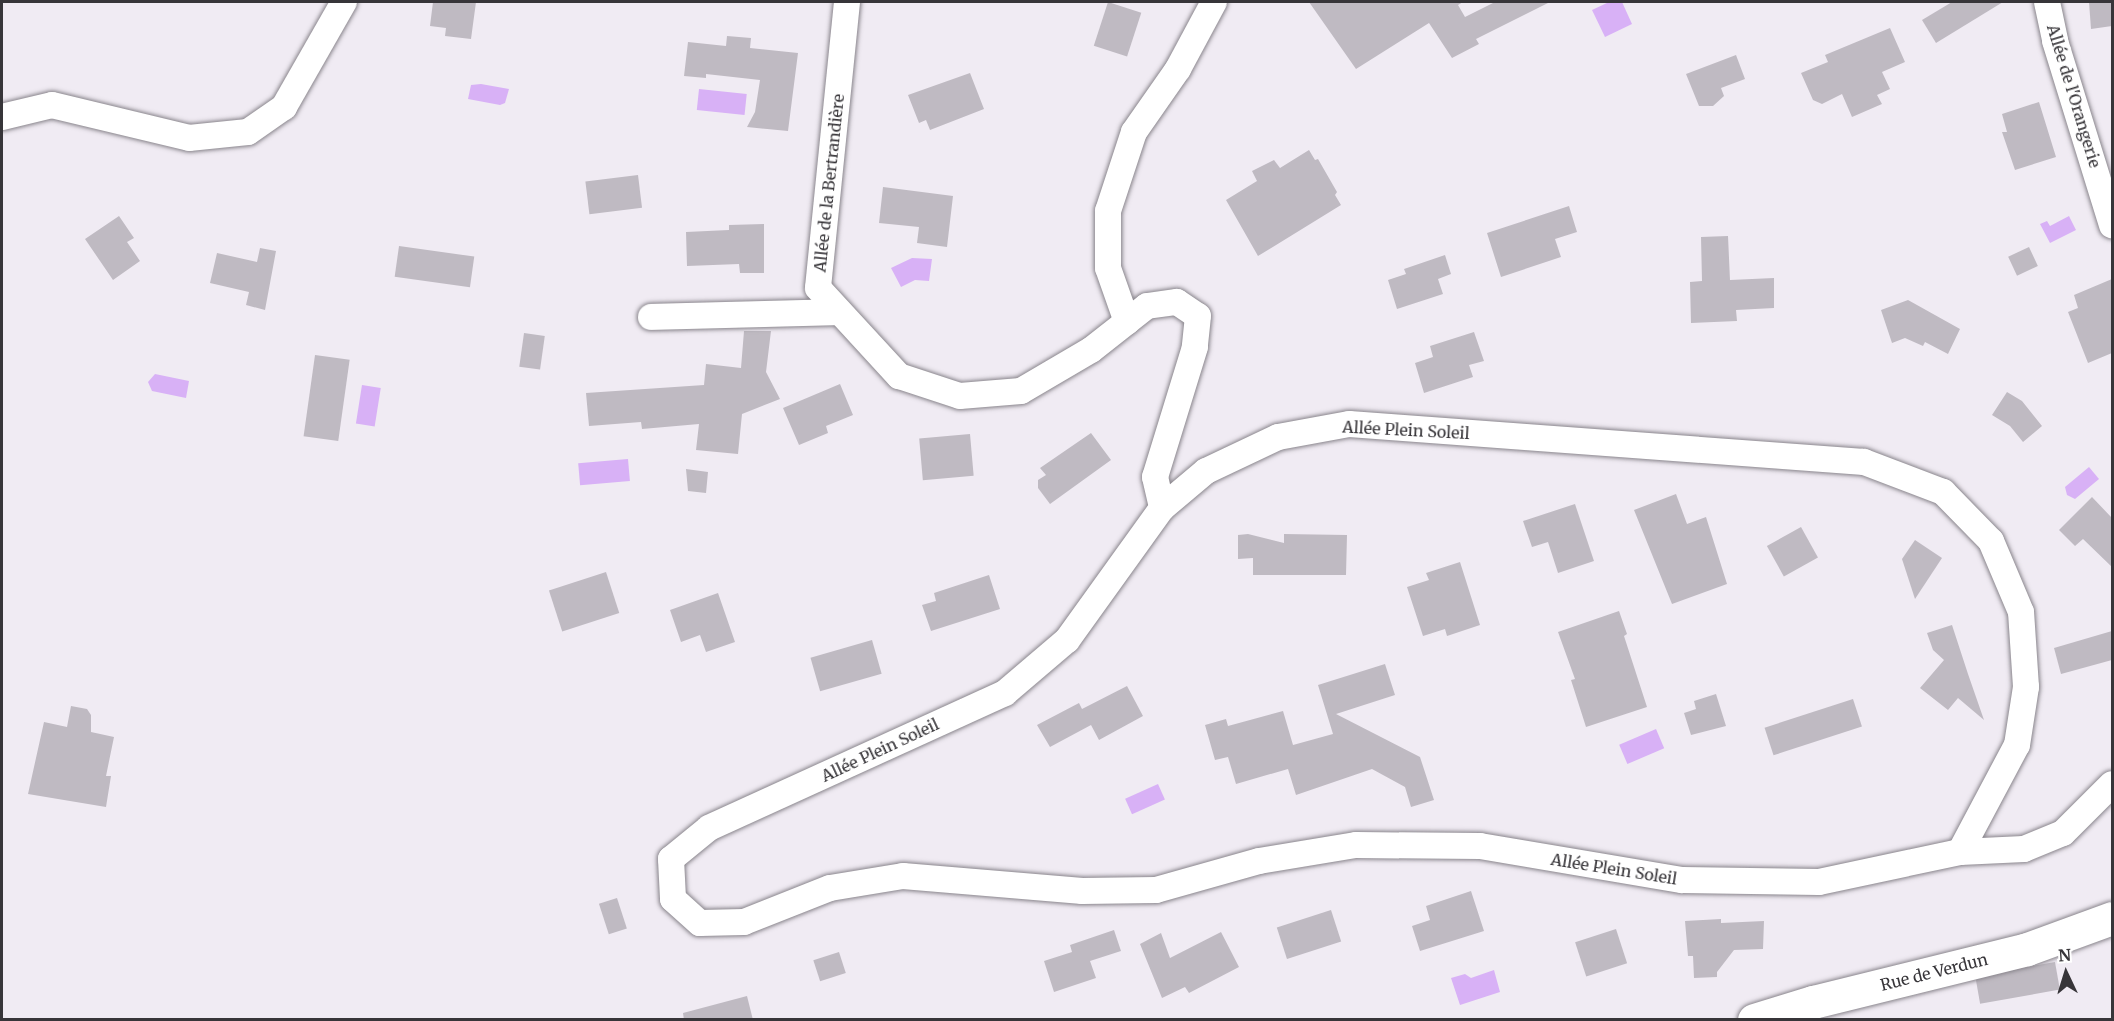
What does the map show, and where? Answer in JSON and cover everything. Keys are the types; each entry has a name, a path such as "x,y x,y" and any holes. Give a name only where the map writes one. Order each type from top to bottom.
{"main road":[{"name":"Rue de Verdun","path":"1754,1020 1813,1002 2027,949 2112,918"}],"street":[{"path":"2,117 52,105 189,138 248,132 285,107 344,2"},
{"name":"Allée de la Bertrandière","path":"848,2 818,288 898,376 960,396 1021,391 1091,350 1147,306 1177,302 1198,316 1195,347 1155,477 1162,508"},
{"path":"1127,322 1108,268 1108,211 1134,132 1178,69 1214,2"},
{"name":"Allée de l'Orangerie","path":"2047,2 2055,40 2112,225"},
{"path":"651,317 839,312"},
{"name":"Allée Plein Soleil","path":"1960,852 2017,745 2026,687 2020,612 1995,551 1990,541 1943,492 1864,462 1349,424 1278,437 1206,471 1162,508 1067,640 1005,693 709,828 671,859 674,899 700,922 744,922 830,888 903,876 1082,891 1156,890 1259,861 1356,845 1480,846 1682,880 1819,882 1960,852 2024,849 2063,833 2112,784"}],"shaded area":[{"path":"1609,2 1622,2 1632,24 1605,37 1592,10"},
{"path":"481,84 509,89 505,103 500,105 468,99 471,85"},
{"path":"699,89 747,94 745,115 697,110"},
{"path":"2069,216 2076,230 2050,243 2040,224 2047,221 2050,226"},
{"path":"912,258 932,259 929,281 915,280 901,287 891,268"},
{"path":"155,374 189,381 186,398 152,391 148,382"},
{"path":"362,385 381,388 375,426 356,424"},
{"path":"628,459 630,481 580,485 578,463"},
{"path":"2089,467 2099,479 2075,499 2067,495 2065,487"},
{"path":"1656,729 1664,748 1627,764 1619,745"},
{"path":"1158,784 1165,800 1132,814 1125,799"},
{"path":"1494,970 1500,992 1460,1005 1451,978 1465,974 1471,978"}],"building":[{"path":"433,2 476,2 471,39 445,36 446,28 430,26"},
{"path":"1108,2 1141,13 1127,57 1094,46"},
{"path":"1309,2 1463,2 1458,5 1465,17 1495,2 1550,2 1476,39 1479,44 1452,58 1429,23 1356,69"},
{"path":"1952,2 2003,2 1936,43 1922,20"},
{"path":"2089,2 2112,2 2112,26 2091,29"},
{"path":"1890,28 1905,62 1882,72 1890,89 1877,95 1882,104 1852,117 1842,94 1822,104 1813,100 1801,73 1828,62 1825,55"},
{"path":"727,36 751,38 750,48 798,53 788,131 747,127 755,112 760,80 706,74 706,78 684,76 688,42 726,46"},
{"path":"1736,55 1745,79 1721,88 1724,96 1713,106 1699,106 1686,74"},
{"path":"970,73 984,109 930,130 926,120 919,123 908,95"},
{"path":"2039,102 2056,157 2015,170 2002,132 2007,132 2002,114"},
{"path":"1309,150 1315,160 1318,159 1337,192 1335,195 1341,205 1258,256 1226,200 1257,181 1252,171 1274,160 1280,168"},
{"path":"638,175 642,208 589,214 585,181"},
{"path":"883,187 953,196 947,247 917,243 919,227 879,223"},
{"path":"1569,206 1577,232 1555,239 1561,257 1501,277 1487,233"},
{"path":"119,216 134,238 127,242 140,261 113,280 85,239"},
{"path":"764,224 764,273 740,273 739,264 687,266 686,232 729,230 729,225"},
{"path":"1728,236 1730,280 1774,278 1774,308 1736,310 1737,321 1691,323 1690,282 1702,281 1701,237"},
{"path":"399,246 474,257 470,287 395,277"},
{"path":"2029,247 2038,266 2017,276 2008,257"},
{"path":"260,248 276,251 265,310 246,305 249,292 210,283 217,253 257,262"},
{"path":"1445,255 1451,274 1438,279 1443,294 1397,309 1388,280 1406,274 1404,269"},
{"path":"2112,279 2112,353 2088,363 2068,312 2078,308 2074,295"},
{"path":"1908,300 1960,329 1948,354 1925,342 1923,346 1905,338 1892,343 1881,310"},
{"path":"744,331 771,331 766,372 780,399 742,414 738,454 696,450 699,424 642,429 641,422 589,426 586,393 704,385 706,364 741,368"},
{"path":"1474,332 1484,361 1469,365 1473,377 1424,393 1415,363 1433,357 1430,346"},
{"path":"524,333 545,336 540,370 519,367"},
{"path":"315,355 350,360 338,441 304,436"},
{"path":"840,384 853,415 826,426 828,433 799,445 783,408"},
{"path":"2007,392 2022,401 2042,426 2023,442 2010,426 1992,415"},
{"path":"1091,433 1111,460 1050,504 1038,488 1038,480 1046,475 1040,468"},
{"path":"970,434 974,476 923,480 919,438"},
{"path":"686,469 708,472 706,493 688,491"},
{"path":"1676,494 1687,524 1706,517 1727,584 1672,604 1634,510"},
{"path":"2092,497 2112,518 2112,567 2083,539 2075,546 2059,530"},
{"path":"1575,504 1594,561 1558,573 1548,542 1532,547 1523,521"},
{"path":"1801,527 1818,558 1784,577 1767,546"},
{"path":"1248,534 1284,543 1284,534 1347,535 1346,575 1253,575 1253,558 1238,559 1238,535"},
{"path":"1915,540 1942,558 1915,599 1902,559"},
{"path":"1460,562 1480,625 1447,636 1445,629 1423,636 1407,587 1429,580 1426,573"},
{"path":"606,572 619,613 562,631 549,591"},
{"path":"989,575 1000,609 931,631 922,605 936,601 934,593"},
{"path":"718,593 735,642 706,652 700,635 681,642 670,610"},
{"path":"1619,611 1627,634 1624,636 1647,707 1586,727 1571,680 1575,679 1558,632"},
{"path":"1952,625 1984,720 1958,698 1948,710 1920,688 1944,660 1933,650 1927,633"},
{"path":"2112,631 2112,660 2061,674 2054,648"},
{"path":"872,640 882,674 820,691 810,658"},
{"path":"1385,664 1395,695 1336,714 1420,757 1434,800 1411,807 1405,787 1372,769 1296,795 1288,769 1236,784 1228,757 1215,760 1205,725 1226,719 1228,726 1283,711 1293,745 1333,734 1318,685"},
{"path":"1127,686 1143,716 1099,740 1091,725 1050,747 1037,725 1079,703 1082,709"},
{"path":"1716,694 1726,726 1691,735 1684,713 1696,709 1694,701"},
{"path":"1853,699 1862,727 1774,755 1765,728"},
{"path":"71,706 87,709 91,715 91,732 114,737 106,776 111,776 106,807 28,794 44,722 67,727"},
{"path":"1471,891 1484,931 1420,951 1412,926 1430,920 1426,906"},
{"path":"617,898 627,928 609,934 599,904"},
{"path":"1331,910 1341,941 1287,959 1277,928"},
{"path":"1721,919 1721,923 1764,921 1763,949 1734,950 1717,972 1717,977 1694,978 1693,956 1688,956 1685,921"},
{"path":"1616,929 1627,963 1586,977 1575,942"},
{"path":"1114,930 1121,951 1090,961 1096,978 1054,992 1044,961 1072,952 1070,945"},
{"path":"1221,932 1239,967 1189,993 1185,987 1162,998 1140,944 1161,933 1170,958"},
{"path":"839,952 846,973 820,981 813,960"},
{"path":"2055,962 2060,990 1980,1004 1975,976"},
{"path":"747,996 753,1020 684,1020 683,1013"}]}
